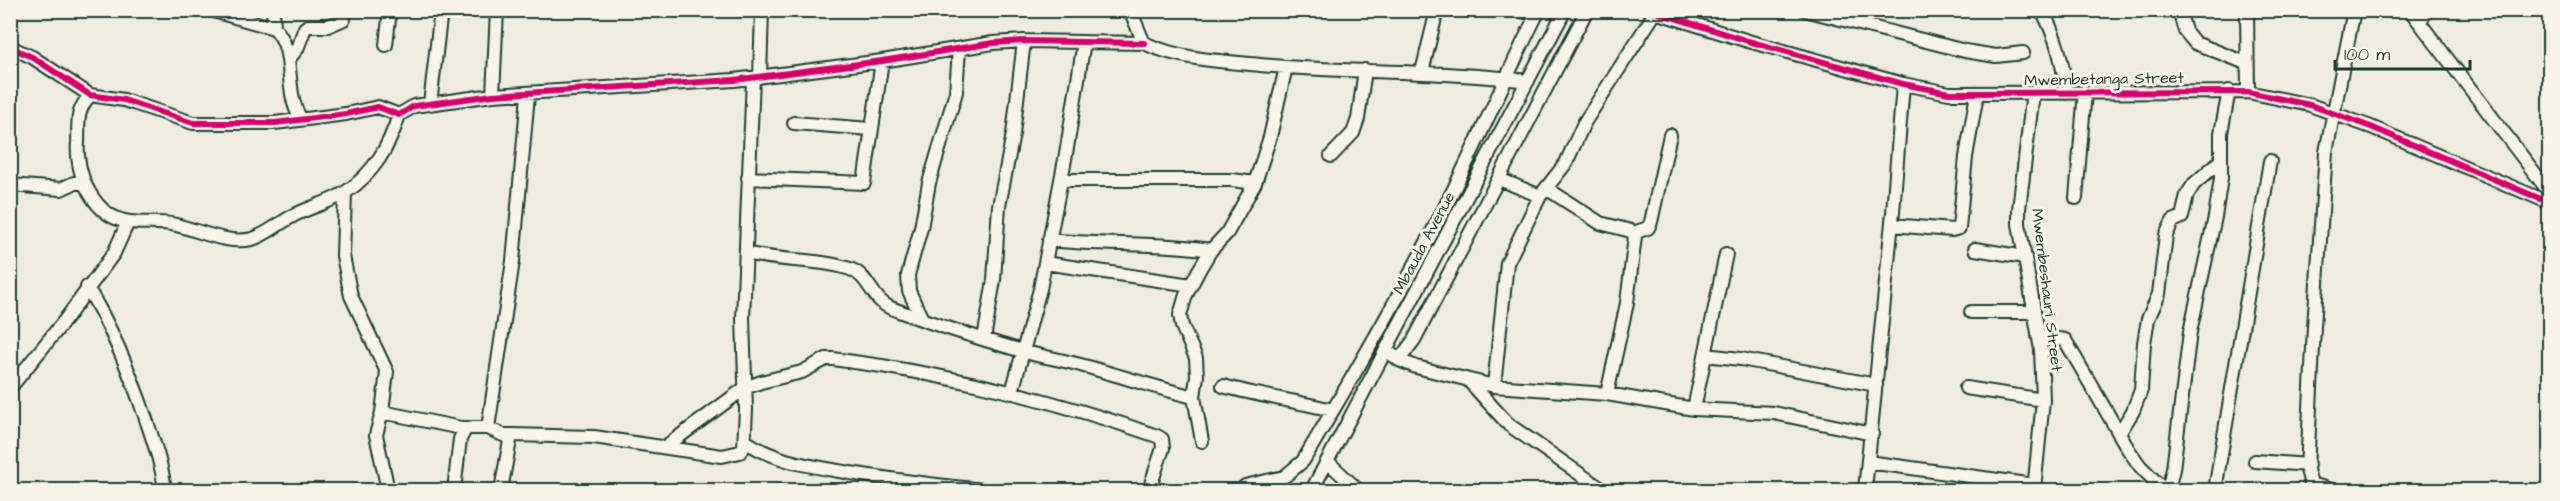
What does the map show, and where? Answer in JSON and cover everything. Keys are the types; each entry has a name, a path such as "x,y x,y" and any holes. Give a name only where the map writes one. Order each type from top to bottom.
{"street":[{"path":"210,10 273,28 284,40 294,106 301,119"},
{"path":"273,10 273,28"},
{"path":"386,45 390,10"},
{"path":"430,104 441,10"},
{"path":"493,95 497,10"},
{"path":"382,412 466,428 489,428 503,435 594,437 722,456 740,452 745,441 743,318 748,178 757,78 762,56 762,10"},
{"path":"1130,10 1144,43"},
{"path":"1422,72 1437,10"},
{"path":"1245,486 1284,477 1303,461 1333,410 1465,167 1505,78 1538,13 1519,10"},
{"name":"Mbauda Avenue","path":"1312,490 1565,10"},
{"path":"1399,360 1414,340 1587,10"},
{"path":"1805,10 1965,51 1996,56 2023,53"},
{"path":"2042,10 2052,29 2063,60 2066,93"},
{"path":"2180,10 2185,31 2195,43 2246,63"},
{"path":"2247,10 2248,92"},
{"path":"2331,490 2311,483 2308,465 2320,220 2326,152 2354,10"},
{"path":"2410,10 2550,193"},
{"path":"2419,22 2428,10"},
{"path":"1494,386 1507,262 1543,192 1566,163 1584,123 1657,12"},
{"name":"Mwembetanga Street","path":"1657,12 1903,84 1949,93 2229,91 2281,98 2382,131 2550,203"},
{"path":"288,60 297,49 305,28 328,26 344,19"},
{"path":"90,95 84,102 77,119 78,153 85,183 100,207 116,218 128,222 175,224 243,241 254,239 291,217 345,193 382,157 399,115 414,106 493,95 528,95 757,78 1024,41 1144,43 1175,55 1203,60 1286,67 1422,72 1528,81"},
{"path":"984,339 994,280 999,206 1013,134 1024,41"},
{"path":"1012,392 1045,263 1084,42"},
{"path":"10,47 32,57 90,95 124,100 193,123 275,123 346,114 378,107 399,115"},
{"path":"922,319 909,291 908,275 920,234 929,183 956,92 959,49"},
{"path":"762,56 786,74"},
{"path":"748,178 864,183 870,129 882,61"},
{"path":"1202,441 1194,397 1197,376 1196,358 1182,326 1180,315 1191,285 1211,250 1227,233 1255,183 1270,137 1286,67"},
{"path":"1331,156 1353,134 1358,119 1365,70"},
{"path":"1865,490 1892,225 1903,84"},
{"path":"2038,336 2065,340 2140,466 2166,490 2173,469 2190,332 2215,217 2221,178 2219,162 2221,133 2229,91"},
{"path":"2076,198 2085,92"},
{"name":"Mwembeshauri Street","path":"2033,93 2019,210 2038,336 2043,400 2034,488"},
{"path":"1892,225 1952,230 1959,228 1966,157 1977,94"},
{"path":"489,428 513,261 528,95"},
{"path":"795,123 870,129"},
{"path":"1499,179 1543,192 1600,223 1633,233 1648,228 1652,222 1670,135"},
{"path":"2216,490 2270,161"},
{"path":"2120,432 2133,411 2141,390 2148,319 2159,294 2168,231 2173,221 2182,217 2187,195 2194,184 2219,162"},
{"path":"1061,180 1148,182 1232,180 1255,183"},
{"path":"10,184 61,189 74,183 85,183"},
{"path":"345,193 343,256 351,296 387,372 382,412 376,435 388,490"},
{"path":"10,388 65,320 114,253 128,222"},
{"path":"1607,394 1627,303 1635,244 1633,233"},
{"path":"1049,240 1091,245 1147,245 1211,250"},
{"path":"1975,249 2025,257"},
{"path":"746,253 790,258 859,272 881,302 922,319 1023,351 1194,397"},
{"path":"1694,409 1726,254"},
{"path":"1045,263 1191,285"},
{"path":"87,287 112,330 129,368 160,462 165,490"},
{"path":"1971,312 2034,312"},
{"path":"1386,350 1399,360 1416,368 1494,386 1607,394 1694,409 1774,413 1872,434"},
{"path":"1705,355 1741,359 1876,385"},
{"path":"665,447 745,388 801,372 826,359 832,359 925,372 1012,392 1105,418 1162,439 1163,448 1149,490"},
{"path":"1469,381 1509,425 1603,490"},
{"path":"1223,386 1333,410"},
{"path":"1966,388 2043,400"},
{"path":"454,490 460,439 466,428"},
{"path":"501,490 511,435"},
{"path":"745,441 770,456 884,484 984,490"},
{"path":"1327,461 1358,490 1369,490"},
{"path":"2255,461 2308,465"},
{"path":"1868,462 2034,488"}],"cycle path":[{"path":"1649,10 1748,41 1903,84 1949,93 2248,92 2310,105 2371,127 2550,203"},
{"path":"10,47 32,57 90,95 124,100 193,123 275,123 346,114 378,107 399,115 414,106 493,95 734,80 882,61 993,43 1024,41 1144,43"}]}
